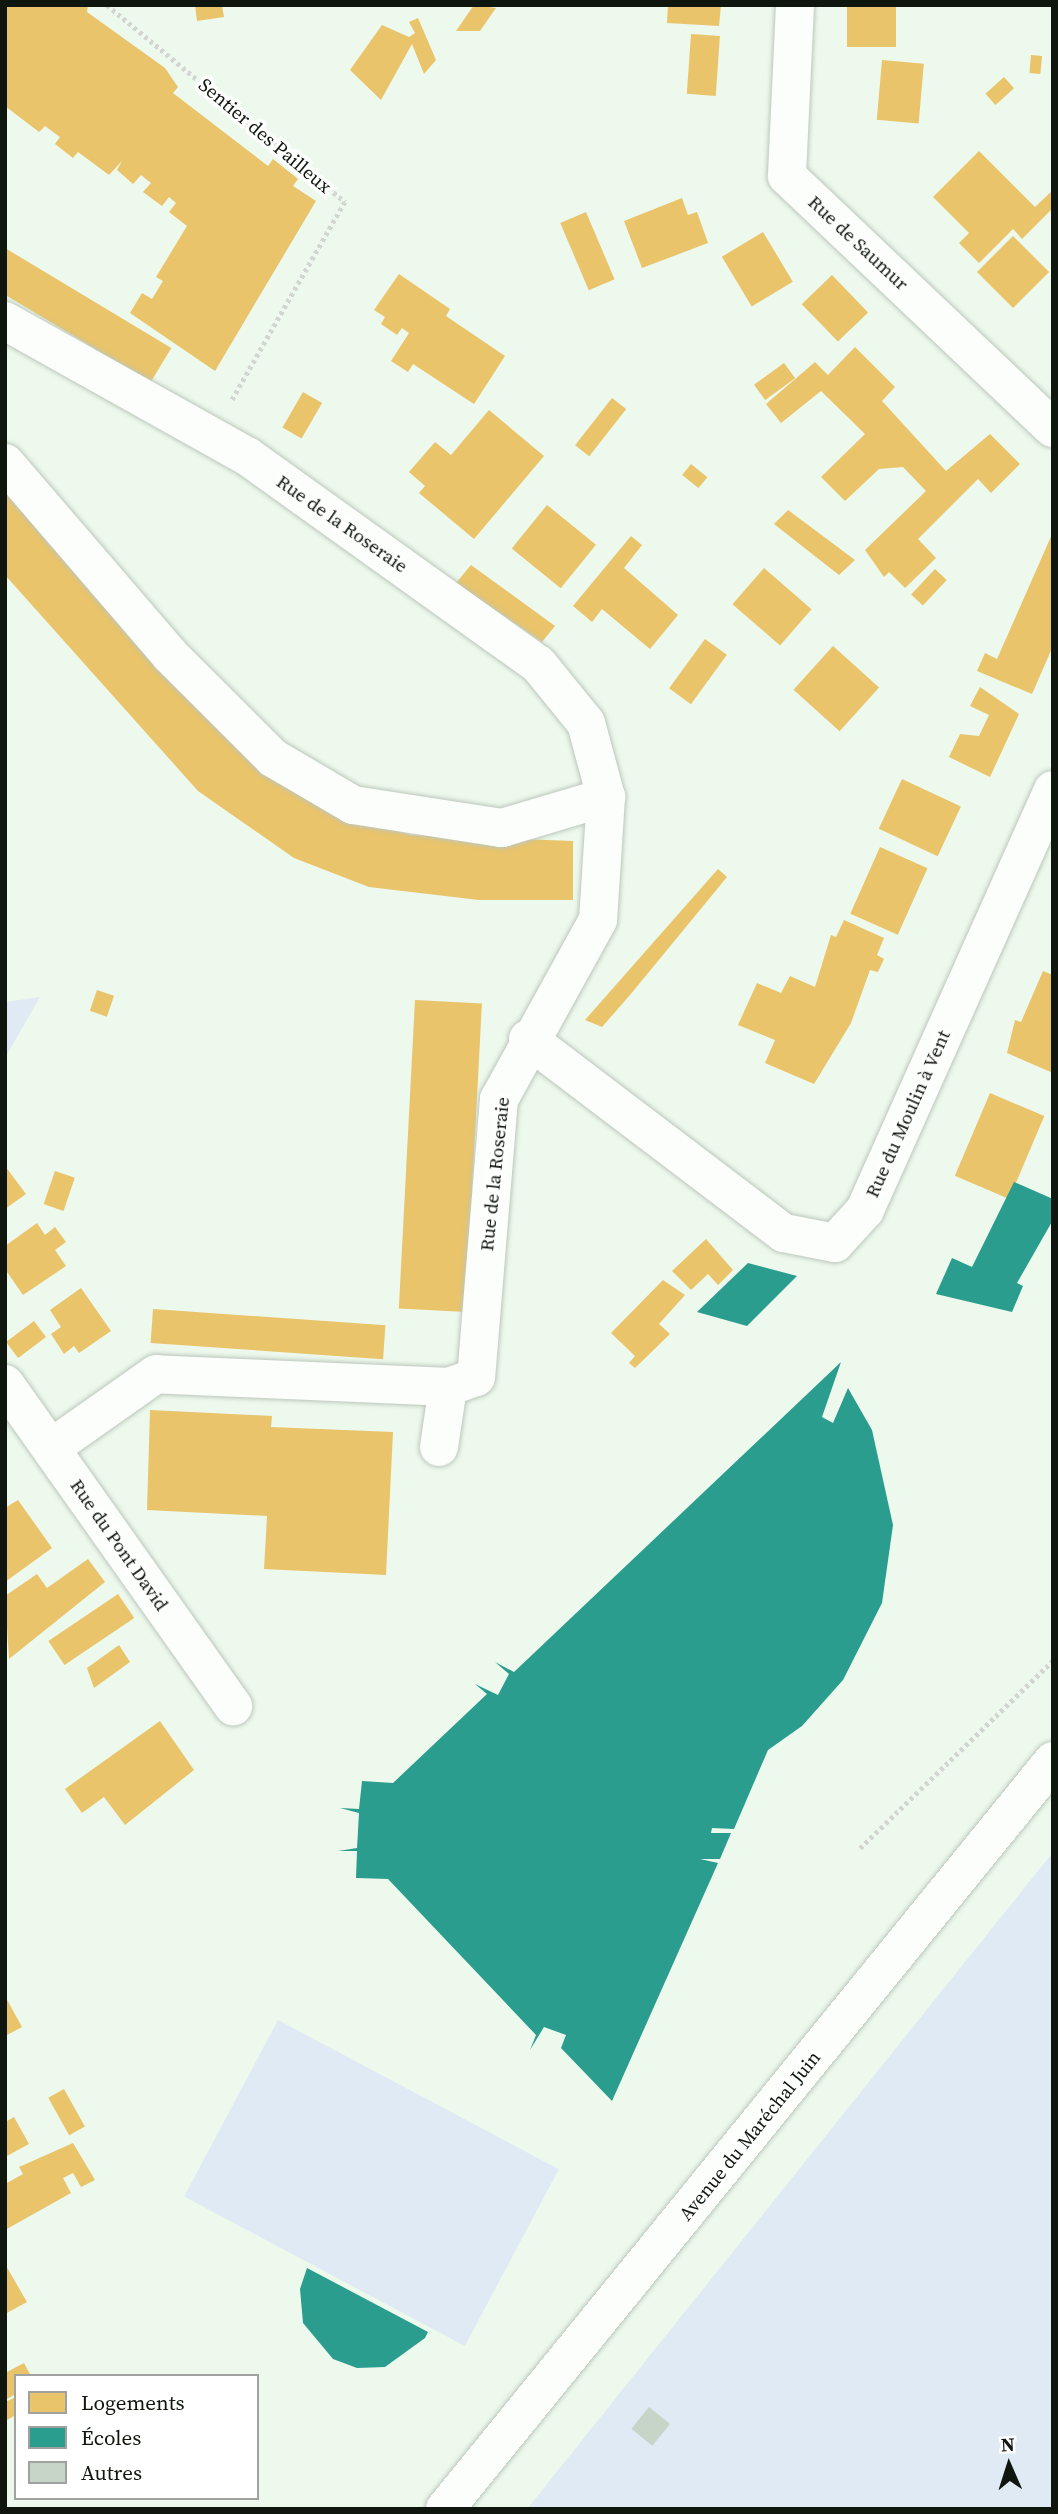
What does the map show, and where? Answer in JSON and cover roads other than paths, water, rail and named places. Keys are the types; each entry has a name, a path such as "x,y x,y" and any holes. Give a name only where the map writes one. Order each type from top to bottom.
{"street":[{"name":"Rue de Saumur","path":"795,5 787,176 1053,428"},
{"name":"Rue de la Roseraie","path":"5,321 211,436 538,664 586,723 606,797 598,920 528,1040 499,1099 476,1377 448,1387"},
{"path":"5,463 170,655 274,758 353,805 502,828 606,797"},
{"name":"Rue du Moulin à Vent","path":"528,1040 785,1233 835,1243 865,1210 1053,790"},
{"path":"51,1448 156,1374 448,1387 439,1447"},
{"name":"Rue du Pont David","path":"5,1384 233,1706"},
{"name":"Avenue du Maréchal Juin","path":"445,2509 1053,1761"}]}
